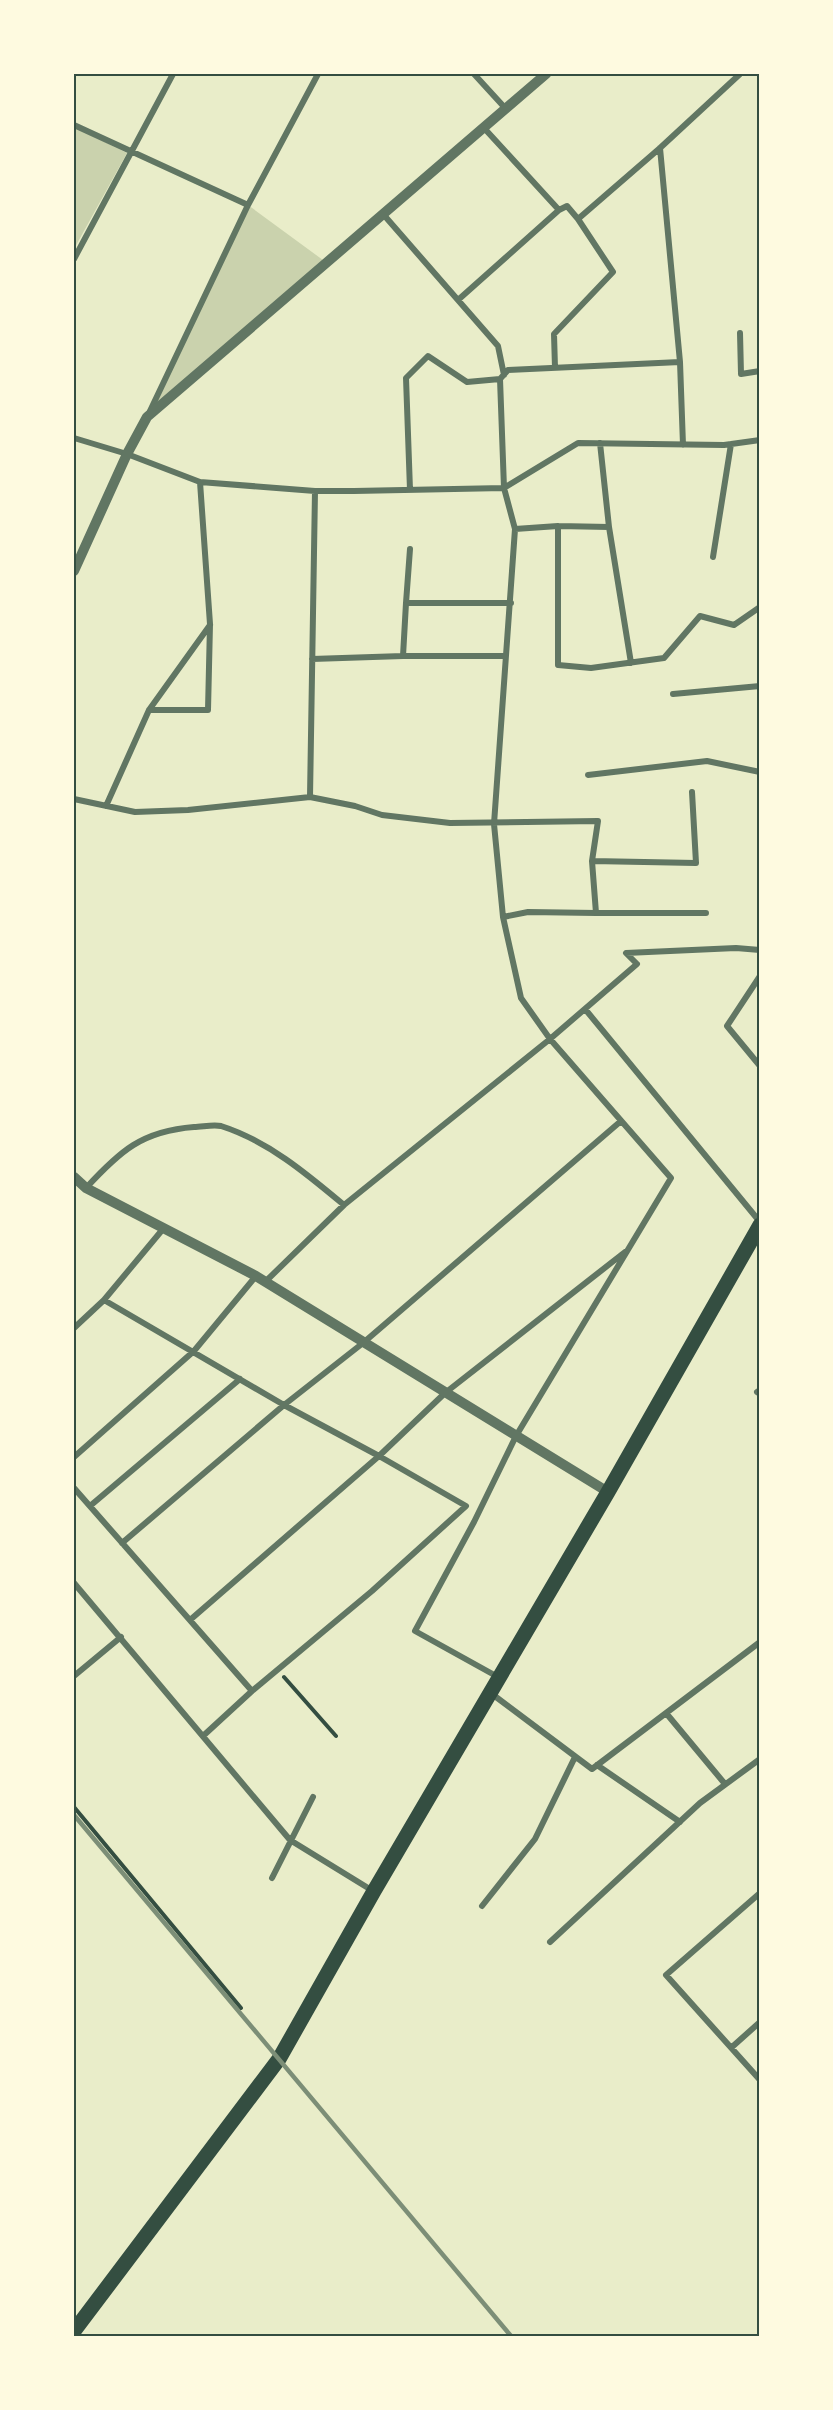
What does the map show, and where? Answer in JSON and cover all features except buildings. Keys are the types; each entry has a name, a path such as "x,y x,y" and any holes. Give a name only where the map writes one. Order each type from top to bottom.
{"main road":[{"path":"74,2331 279,2059 608,1492 759,1223"}],"street":[{"path":"74,259 173,74"},
{"path":"74,571 127,454 147,417 248,205 318,74"},
{"path":"474,74 506,109"},
{"path":"147,417 546,74"},
{"path":"578,219 740,74"},
{"path":"74,125 248,205"},
{"path":"484,128 559,210"},
{"path":"660,148 680,362 683,445"},
{"path":"459,300 559,210 567,206 613,272 554,334 555,368"},
{"path":"383,214 498,346 502,377 504,488 515,529 494,824 503,917 521,998 550,1039 671,1178 516,1436 415,1631 500,1678"},
{"path":"740,333 741,374 759,371"},
{"path":"410,490 406,378 428,356 467,382 502,377 508,370 680,362"},
{"path":"74,438 127,454 200,482 315,491 504,488 579,443 683,445 731,444 759,440"},
{"path":"600,443 609,527 631,663"},
{"path":"713,557 731,444"},
{"path":"149,710 208,710 210,624 200,482"},
{"path":"310,797 315,491"},
{"path":"515,529 558,526 609,527"},
{"path":"558,526 558,665 591,668 664,658 700,616 735,625 759,607"},
{"path":"403,656 410,549"},
{"path":"406,603 511,603"},
{"path":"106,806 149,710 210,624"},
{"path":"312,659 505,656"},
{"path":"673,694 759,686"},
{"path":"588,775 708,761 759,772"},
{"path":"592,861 696,863 692,792"},
{"path":"74,799 135,812 188,810 310,797 355,806 382,815 450,823 598,821 592,861 596,913"},
{"path":"503,917 528,912 706,913"},
{"path":"74,1457 194,1351 260,1279 344,1205 550,1039 637,964 626,953 736,948 759,950"},
{"path":"759,976 727,1026 759,1066"},
{"path":"585,1009 759,1223"},
{"path":"122,1543 284,1405 363,1343 621,1121"},
{"path":"344,1205 308,1174 264,1145 219,1125 178,1128 134,1143 110,1162 78,1182 260,1279 608,1492"},
{"path":"74,1328 104,1300 163,1229"},
{"path":"190,1620 379,1456 445,1393 628,1250"},
{"path":"104,1300 284,1405 478,1513"},
{"path":"90,1506 240,1379"},
{"path":"759,1390 757,1392 759,1394"},
{"path":"74,1488 252,1691"},
{"path":"203,1736 252,1691 372,1591 466,1506"},
{"path":"74,1583 290,1840 374,1892"},
{"path":"74,1676 120,1637"},
{"path":"491,1693 592,1769 759,1642"},
{"path":"666,1713 725,1784"},
{"path":"482,1906 536,1839 575,1757"},
{"path":"550,1942 700,1803 759,1759"},
{"path":"597,1765 680,1822"},
{"path":"272,1878 314,1797"},
{"path":"759,1893 666,1975 759,2080"},
{"path":"732,2047 759,2022"}],"path":[{"path":"278,1670 336,1736"},
{"path":"74,1807 242,2008"}],"green space":[{"path":"74,127 127,153 74,249"},
{"path":"248,205 327,263 147,417"}],"railway":[{"path":"74,1815 511,2336"}]}
